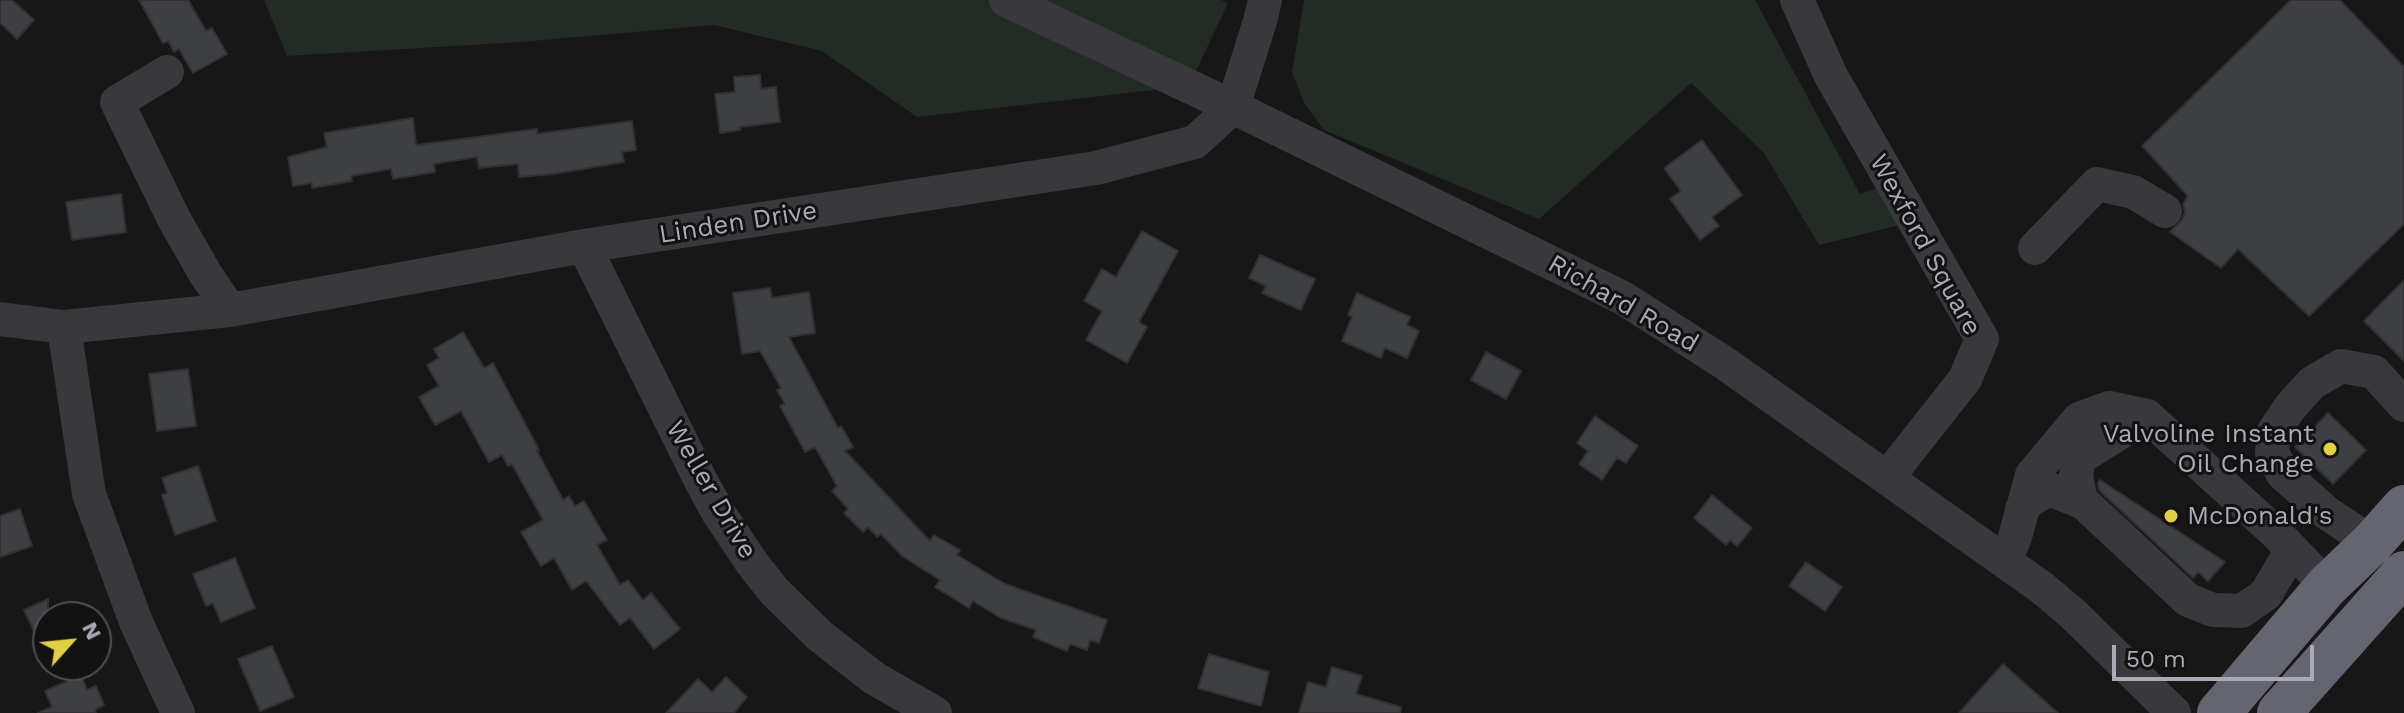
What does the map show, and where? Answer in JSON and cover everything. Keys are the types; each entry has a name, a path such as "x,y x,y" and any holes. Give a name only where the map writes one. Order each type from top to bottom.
{"highway":[{"path":"2219,713 2327,586 2404,507"},
{"path":"2279,713 2399,586"}],"street":[{"name":"Richard Road","path":"1006,0 1623,298 1726,364 2041,587 2073,614 2174,713"},
{"path":"1233,107 1265,0"},
{"name":"Wexford Square","path":"1797,0 1831,76 1982,339 1965,379 1887,478"},
{"path":"167,72 117,102 174,219 230,310"},
{"name":"Linden Drive","path":"0,319 64,327 230,310 584,246 1096,168 1195,142 1233,107"},
{"path":"2035,248 2097,184 2133,192 2165,211"},
{"name":"Weller Drive","path":"584,246 707,491 752,563 774,591 820,636 874,678 935,713"},
{"path":"64,327 89,494 136,622 178,713"},
{"path":"2372,543 2327,513 2283,474 2272,453 2274,431 2312,383 2341,366 2374,372 2404,405"},
{"path":"2005,561 2032,475 2079,419 2109,408 2147,416 2276,533 2327,586"},
{"path":"2147,416 2079,458 2076,475 2084,503 2188,600 2213,610 2242,611 2266,594 2291,551"},
{"path":"2022,509 2030,500 2049,489 2084,503"}],"shaded area":[{"path":"264,0 1221,0 1228,3 1189,86 917,117 822,51 714,25 521,42 287,56"},
{"path":"1304,0 1755,0 1860,194 1886,185 1908,223 1819,245 1764,153 1691,83 1539,219 1324,130 1304,103 1292,72"}],"building":[{"path":"0,0 12,0 34,20 17,39 0,23"},
{"path":"139,0 188,0 206,31 212,28 227,54 193,73 179,49 174,52 168,41 163,43"},
{"path":"2291,0 2340,0 2404,67 2404,224 2309,316 2238,249 2221,268 2170,232 2182,220 2185,212 2183,204 2188,196 2142,146"},
{"path":"760,75 761,89 776,87 780,122 720,133 715,94 735,92 734,77"},
{"path":"413,118 416,145 537,129 537,134 632,121 636,150 622,152 624,162 553,174 519,177 518,164 479,168 477,157 434,164 435,172 393,179 391,169 351,176 352,181 312,188 312,183 293,186 288,157 327,147 324,133"},
{"path":"1702,140 1742,195 1712,217 1719,226 1700,240 1670,199 1681,191 1664,168"},
{"path":"121,194 126,232 72,240 66,202"},
{"path":"1142,231 1178,251 1139,322 1147,327 1127,363 1086,340 1102,311 1084,301 1102,269 1116,277"},
{"path":"1260,255 1315,279 1301,310 1262,293 1266,286 1249,278"},
{"path":"2404,280 2404,361 2364,321"},
{"path":"770,288 772,298 809,292 815,333 789,337 838,428 841,426 853,447 845,451 930,541 934,535 960,550 957,555 1005,584 1107,620 1099,643 1090,640 1087,650 1070,644 1067,651 1033,637 1036,630 999,617 973,601 969,608 935,587 940,580 902,556 881,534 877,537 868,527 863,532 844,513 848,509 832,491 837,486 815,447 805,452 780,406 785,404 777,390 781,388 760,351 742,354 733,293"},
{"path":"1357,293 1410,317 1407,325 1419,331 1407,358 1385,348 1381,358 1342,341"},
{"path":"463,332 484,368 493,363 563,500 569,496 575,506 584,501 607,540 597,545 620,585 628,580 643,600 651,593 680,629 654,649 630,618 620,625 586,581 572,590 554,558 541,566 521,532 543,520 512,464 508,466 502,455 489,462 461,411 435,425 419,397 439,386 427,365 439,358 434,349"},
{"path":"1486,352 1521,371 1506,399 1471,380"},
{"path":"188,369 196,426 157,431 149,374"},
{"name":"Valvoline Instant Oil Change","path":"2328,413 2366,450 2333,484 2295,447"},
{"path":"1595,416 1638,446 1626,463 1617,458 1602,480 1579,464 1588,451 1577,443"},
{"path":"198,466 216,521 175,535 162,495 167,493 162,478"},
{"path":"2100,480 2225,562 2208,581 2198,572 2193,578 2099,490"},
{"path":"1712,495 1752,528 1737,546 1730,540 1726,545 1694,518"},
{"path":"20,509 32,546 0,557 0,516"},
{"path":"235,558 255,608 221,622 213,603 206,606 193,574"},
{"path":"1806,562 1842,587 1825,611 1789,586"},
{"path":"32,606 32,627 24,610"},
{"path":"272,646 294,697 260,711 238,659"},
{"path":"1209,654 1269,672 1261,706 1198,688"},
{"path":"2003,664 2058,713 1959,713"},
{"path":"1332,667 1362,676 1356,694 1401,707 1400,713 1299,713 1308,682 1326,687"},
{"path":"726,677 747,697 734,713 666,713 698,679 712,692"},
{"path":"68,681 83,681 87,690 96,686 104,705 95,710 96,713 38,713 52,707 45,691"}],"place":[{"name":"Valvoline Instant Oil Change","path":"2330,449"},
{"name":"McDonald's","path":"2171,516"}]}
